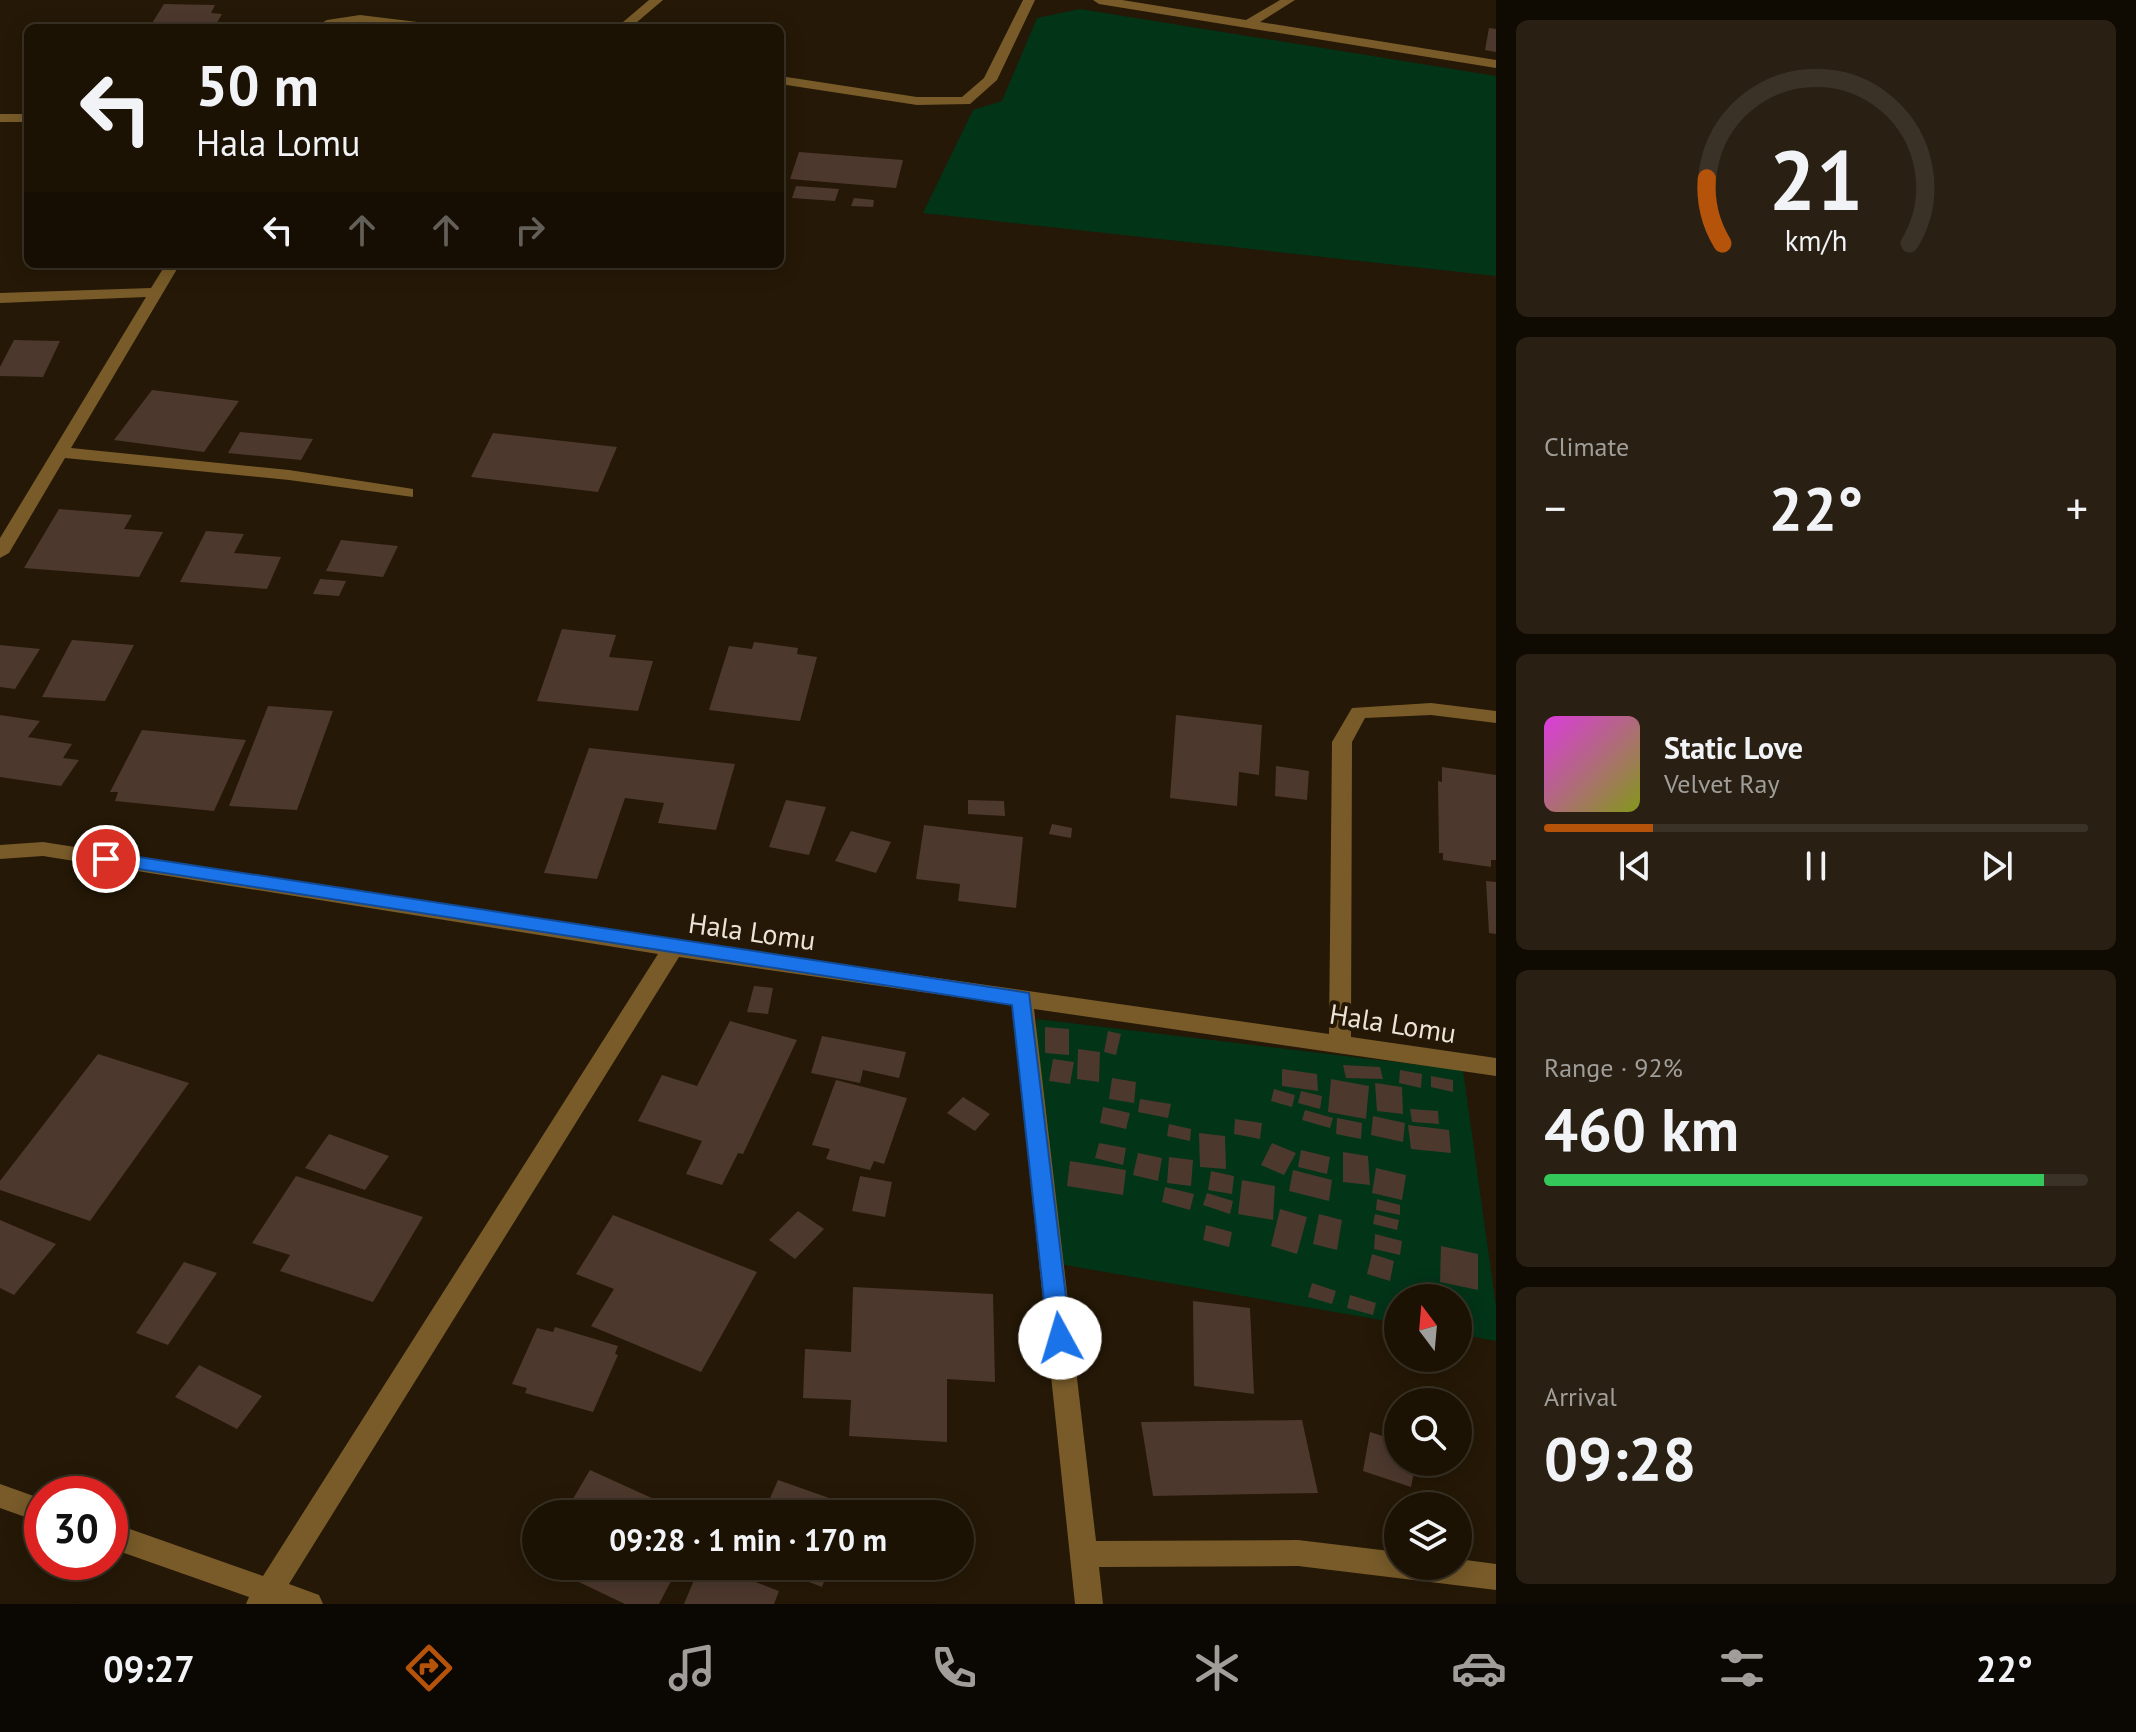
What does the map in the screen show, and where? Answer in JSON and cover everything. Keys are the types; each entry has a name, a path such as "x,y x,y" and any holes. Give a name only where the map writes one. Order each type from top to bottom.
{"street":[{"path":"627,24 657,0"},
{"path":"784,81 917,101 965,101 990,80 1029,0"},
{"path":"1099,0 1496,64"},
{"path":"1248,24 1289,0"},
{"path":"325,24 332,20 374,19 407,24"},
{"path":"0,118 24,118"},
{"path":"0,553 171,268"},
{"path":"0,298 158,292"},
{"path":"58,452 260,472 407,493"},
{"path":"1340,1043 1342,742 1359,712 1431,709 1496,717"},
{"name":"Hala Lomu","path":"0,852 43,849 673,948 1496,1067"},
{"path":"264,1598 673,948"},
{"path":"1022,999 1089,1604"},
{"path":"0,1496 24,1505"},
{"path":"128,1542 264,1598 309,1604"},
{"path":"1084,1554 1298,1553 1384,1564"},
{"path":"1472,1574 1496,1577"}],"green space":[{"path":"1080,9 1496,76 1496,276 923,213 973,110 1002,101 1037,18"},
{"path":"1037,1019 1463,1070 1496,1307 1496,1341 1472,1337 1472,1284 1384,1284 1384,1321 1059,1264 1033,1070"}],"building":[{"path":"164,4 215,5 211,13 222,14 216,24 152,24"},
{"path":"1489,28 1496,29 1496,52 1485,50"},
{"path":"799,152 903,160 896,188 790,179"},
{"path":"796,186 839,189 835,201 792,198"},
{"path":"854,198 874,200 873,207 851,206"},
{"path":"14,340 60,341 43,377 0,376 0,367"},
{"path":"152,390 239,401 204,452 114,440"},
{"path":"240,432 313,439 301,460 228,453"},
{"path":"493,433 617,447 598,492 471,477"},
{"path":"59,509 132,515 124,529 163,532 139,577 24,568"},
{"path":"206,531 244,534 234,553 281,557 267,589 180,582"},
{"path":"341,540 398,546 383,577 326,571"},
{"path":"320,579 346,581 339,596 313,594"},
{"path":"562,629 616,635 609,657 653,661 638,711 537,701"},
{"path":"72,640 134,645 105,701 42,697"},
{"path":"754,642 798,648 797,654 817,657 800,721 709,710 729,646 752,649"},
{"path":"0,645 40,649 15,689 0,687"},
{"path":"268,706 333,711 297,810 229,806"},
{"path":"0,715 40,721 28,737 72,744 63,758 79,760 61,786 0,777"},
{"path":"1176,715 1262,725 1259,775 1239,772 1237,806 1170,798"},
{"path":"142,730 246,740 214,811 115,801 118,792 110,792"},
{"path":"589,748 735,764 716,830 658,823 664,803 625,798 597,879 544,873"},
{"path":"1276,766 1309,771 1307,800 1275,796"},
{"path":"1442,767 1496,775 1496,860 1491,860 1491,867 1443,860 1443,853 1439,853 1438,781 1442,782"},
{"path":"786,800 826,807 809,855 769,847"},
{"path":"968,800 1004,801 1005,816 968,814"},
{"path":"1052,824 1072,828 1071,838 1049,834"},
{"path":"924,825 1023,837 1016,908 958,901 960,884 916,879"},
{"path":"851,831 891,842 876,873 835,861"},
{"path":"1486,881 1496,882 1496,934 1489,933"},
{"path":"754,986 773,988 768,1014 747,1012"},
{"path":"730,1021 797,1040 743,1154 738,1153 722,1185 686,1174 702,1141 638,1121 662,1075 697,1086"},
{"path":"1045,1027 1069,1029 1069,1055 1045,1053"},
{"path":"1108,1031 1121,1034 1116,1055 1104,1052"},
{"path":"822,1036 906,1052 899,1078 863,1070 860,1083 811,1073"},
{"path":"1078,1049 1100,1052 1099,1082 1077,1079"},
{"path":"98,1054 189,1083 90,1221 0,1190 0,1181"},
{"path":"1053,1059 1074,1062 1070,1084 1049,1081"},
{"path":"1343,1065 1380,1067 1383,1079 1346,1078"},
{"path":"1282,1069 1317,1074 1318,1091 1282,1086"},
{"path":"1400,1070 1422,1074 1421,1088 1399,1083"},
{"path":"1431,1076 1453,1080 1453,1092 1431,1087"},
{"path":"1112,1078 1136,1082 1134,1103 1109,1099"},
{"path":"1331,1079 1369,1086 1366,1119 1328,1112"},
{"path":"836,1080 907,1098 884,1164 874,1161 870,1170 826,1159 830,1149 812,1145"},
{"path":"1375,1083 1402,1087 1403,1114 1377,1111"},
{"path":"1274,1089 1295,1095 1292,1107 1271,1101"},
{"path":"1301,1091 1322,1096 1320,1109 1298,1103"},
{"path":"963,1097 990,1114 975,1131 947,1113"},
{"path":"1140,1099 1171,1104 1168,1118 1138,1112"},
{"path":"1103,1107 1130,1113 1126,1129 1100,1123"},
{"path":"1410,1109 1438,1111 1439,1124 1412,1122"},
{"path":"1305,1110 1333,1118 1330,1128 1302,1120"},
{"path":"1373,1116 1405,1123 1403,1142 1371,1135"},
{"path":"1337,1118 1362,1123 1361,1139 1336,1134"},
{"path":"1235,1119 1262,1123 1260,1139 1234,1134"},
{"path":"1169,1124 1191,1129 1190,1141 1167,1136"},
{"path":"1408,1125 1449,1130 1451,1153 1411,1149"},
{"path":"1199,1133 1225,1136 1226,1169 1200,1167"},
{"path":"329,1134 389,1156 365,1190 305,1168"},
{"path":"1099,1143 1126,1148 1123,1165 1095,1158"},
{"path":"1272,1143 1296,1153 1284,1175 1261,1165"},
{"path":"1301,1150 1330,1157 1327,1174 1298,1167"},
{"path":"1343,1152 1368,1156 1370,1185 1343,1182"},
{"path":"1138,1153 1162,1158 1158,1181 1133,1175"},
{"path":"1169,1157 1193,1160 1191,1186 1167,1183"},
{"path":"1070,1161 1126,1170 1123,1195 1067,1186"},
{"path":"1376,1168 1406,1175 1402,1200 1372,1193"},
{"path":"1293,1170 1332,1180 1329,1201 1289,1191"},
{"path":"1211,1171 1234,1176 1232,1194 1208,1190"},
{"path":"296,1176 423,1217 373,1302 280,1271 290,1255 252,1243"},
{"path":"860,1176 892,1182 885,1217 852,1211"},
{"path":"1242,1180 1275,1186 1273,1220 1238,1214"},
{"path":"1165,1187 1194,1194 1190,1210 1162,1202"},
{"path":"1207,1193 1233,1201 1230,1214 1203,1205"},
{"path":"1377,1199 1400,1205 1400,1215 1376,1210"},
{"path":"1280,1209 1307,1217 1297,1254 1271,1246"},
{"path":"798,1211 824,1229 795,1259 769,1240"},
{"path":"1319,1214 1342,1220 1337,1250 1313,1244"},
{"path":"1375,1214 1399,1220 1397,1230 1373,1224"},
{"path":"613,1215 757,1272 701,1372 591,1326 614,1289 576,1274"},
{"path":"0,1220 56,1244 14,1295 0,1288"},
{"path":"1206,1225 1232,1232 1229,1247 1203,1240"},
{"path":"1375,1234 1402,1241 1400,1255 1374,1249"},
{"path":"1441,1246 1478,1254 1478,1290 1472,1289 1472,1284 1440,1282"},
{"path":"1372,1254 1394,1261 1390,1281 1367,1274"},
{"path":"184,1262 217,1273 168,1345 136,1333"},
{"path":"1312,1283 1336,1291 1332,1304 1308,1297"},
{"path":"853,1287 993,1294 995,1382 947,1379 947,1442 849,1436 851,1400 803,1398 805,1349 851,1352"},
{"path":"1350,1295 1376,1303 1373,1315 1347,1308"},
{"path":"1193,1301 1250,1308 1254,1394 1194,1386"},
{"path":"555,1327 618,1346 615,1354 618,1355 593,1412 525,1393 527,1388 512,1384 537,1328 553,1332"},
{"path":"199,1365 262,1396 237,1429 175,1397"},
{"path":"1302,1420 1318,1493 1153,1496 1141,1422"},
{"path":"1370,1432 1384,1436 1384,1476 1413,1476 1411,1487 1363,1471"},
{"path":"590,1470 656,1500 572,1500"},
{"path":"778,1480 835,1500 769,1500"},
{"path":"574,1580 672,1580 659,1604 625,1604"},
{"path":"694,1580 750,1580 779,1591 774,1604 684,1604"},
{"path":"803,1580 825,1580 822,1587"}],"route":[{"path":"106,859 1022,999 1060,1338"}]}
